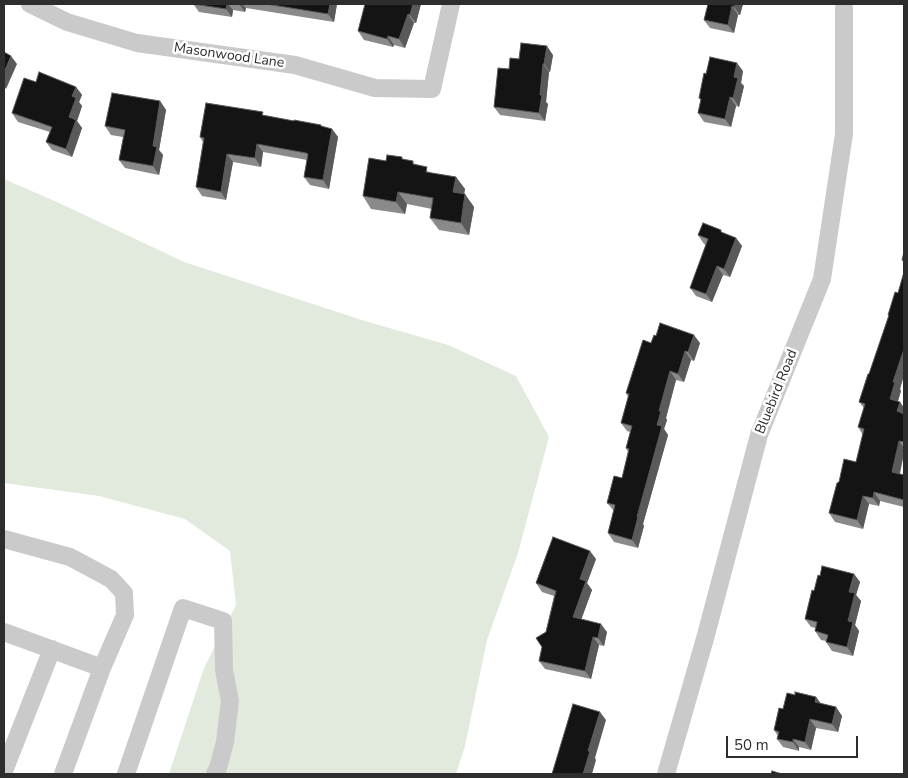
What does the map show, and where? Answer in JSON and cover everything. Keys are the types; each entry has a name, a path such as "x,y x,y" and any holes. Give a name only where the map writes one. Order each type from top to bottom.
{"street":[{"name":"Masonwood Lane","path":"30,4 67,22 138,43 295,65 374,88 432,89 451,4"},
{"name":"Bluebird Road","path":"666,774 706,635 759,435 822,279 844,134 844,4"},
{"path":"4,539 70,557 111,579 124,593 125,615 102,668 63,774"},
{"path":"126,774 183,608 223,620 224,670 230,701 225,742 215,774"},
{"path":"4,632 102,668"},
{"path":"4,771 52,650"}],"shaded area":[{"path":"4,179 184,262 365,321 448,345 516,376 549,437 518,553 487,640 465,746 456,774 169,774 204,668 236,605 230,551 185,519 99,496 4,483"}],"building":[{"path":"193,4 227,4 226,9"},
{"path":"266,4 330,4 328,14"},
{"path":"365,4 413,4 399,39 388,36 387,39 358,31"},
{"path":"708,4 735,4 734,7 732,6 728,25 704,20"},
{"path":"521,43 547,46 543,64 540,95 542,95 539,113 494,107 498,68 509,69 510,58 519,59"},
{"path":"4,52 11,56 4,73"},
{"path":"710,57 737,63 734,77 738,78 733,98 730,97 725,119 698,113 704,73 706,74"},
{"path":"39,72 76,87 72,96 76,98 69,117 76,120 66,149 46,142 52,127 12,113 24,78 36,82"},
{"path":"112,93 160,101 153,146 157,147 153,166 119,160 125,130 105,126"},
{"path":"206,103 263,112 262,115 321,125 332,129 323,180 304,177 308,154 257,144 255,158 227,154 221,192 196,187 204,138 200,137"},
{"path":"387,155 402,157 402,159 413,161 413,164 427,167 426,172 456,177 453,192 465,194 461,223 430,218 433,198 398,192 396,202 363,196 369,158 386,161"},
{"path":"703,223 736,238 724,269 717,266 706,294 690,288 708,239 698,235"},
{"path":"904,272 904,349 893,382 895,382 890,399 900,402 897,411 904,414 904,442 899,441 892,472 904,475 904,500 874,492 873,498 863,496 857,520 829,513 844,459 856,462 864,429 858,427 865,404 859,402 895,292 898,293"},
{"path":"660,323 694,335 688,352 685,351 678,374 670,371 659,411 661,411 657,425 662,426 632,540 608,533 615,505 607,503 614,476 622,478 629,449 626,448 632,426 621,423 629,394 626,393 643,340 651,343 654,335 656,336"},
{"path":"553,537 590,551 580,579 586,581 573,617 601,624 598,638 593,637 585,671 539,661 542,647 536,638 546,632 556,591 536,583"},
{"path":"822,566 854,574 849,592 855,593 848,621 853,622 847,647 826,642 828,635 815,631 817,622 805,619 812,590 814,591"},
{"path":"795,692 816,697 815,702 836,707 832,724 810,719 805,742 793,739 793,742 777,739 779,732 774,730 779,708 783,709 787,693 795,695"},
{"path":"573,704 600,712 588,751 590,751 583,774 552,774"},
{"path":"772,771 782,774 771,774"}]}
